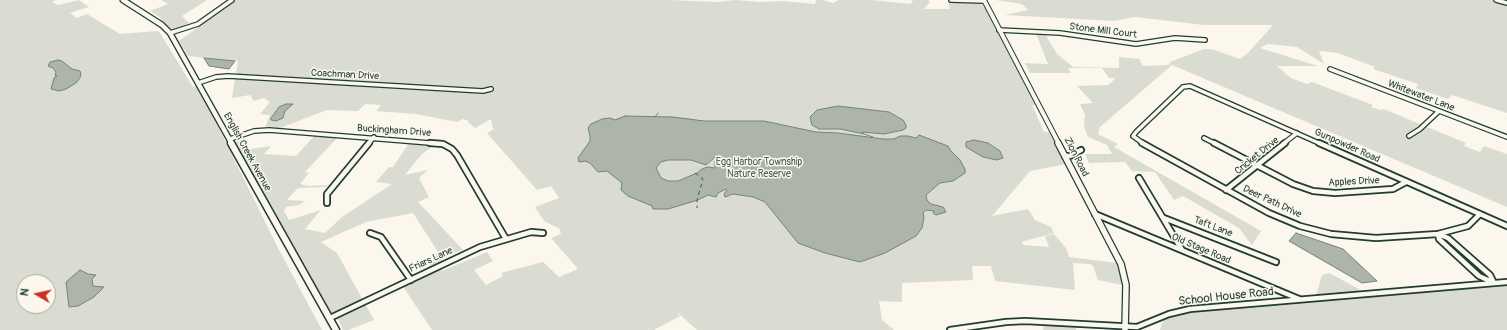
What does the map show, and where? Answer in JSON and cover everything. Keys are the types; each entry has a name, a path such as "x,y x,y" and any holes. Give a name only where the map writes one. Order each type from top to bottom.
{"main road":[{"name":"English Creek Avenue","path":"123,0 162,25 170,33 336,330"}],"street":[{"path":"170,33 198,24 232,0"},
{"path":"951,0 984,0"},
{"name":"Zion Road","path":"984,0 1117,256 1124,274 1126,285 1125,328"},
{"path":"1496,0 1507,3"},
{"name":"Stone Mill Court","path":"999,30 1060,33 1136,44 1145,44 1175,38 1205,40"},
{"name":"Whitewater Lane","path":"1330,69 1507,137"},
{"name":"Coachman Drive","path":"198,83 216,77 228,76 483,91 490,89"},
{"name":"Gunpowder Road","path":"1135,139 1133,136 1136,132 1180,91 1186,86 1195,88 1507,226"},
{"path":"1409,136 1420,129 1439,111"},
{"name":"Buckingham Drive","path":"230,139 254,131 269,130 436,142 446,145 452,149 506,239"},
{"name":"Cricket Drive","path":"1226,190 1297,134"},
{"path":"327,203 327,194 374,137"},
{"name":"Apples Drive","path":"1204,138 1300,187 1322,193 1393,189 1406,182"},
{"name":"Deer Path Drive","path":"1135,139 1281,219 1300,226 1331,234 1376,238 1438,234 1468,226 1480,214"},
{"path":"1065,156 1070,156 1081,150"},
{"path":"1139,178 1182,250"},
{"name":"Old Stage Road","path":"1095,214 1301,300"},
{"name":"Taft Lane","path":"1164,218 1276,262"},
{"name":"Friars Lane","path":"330,318 475,249 531,232 543,233"},
{"path":"370,233 381,237 411,280"},
{"path":"1438,234 1439,239 1479,276 1494,283"},
{"path":"1438,234 1448,238 1490,275 1494,283"},
{"name":"School House Road","path":"950,330 992,323 1025,321 1125,328 1144,325 1169,314 1187,309 1507,282"}],"green space":[{"path":"0,0 56,0 52,2 58,5 79,0 89,7 70,13 77,18 87,14 120,34 157,31 160,33 193,87 198,86 278,248 322,330 0,330"},
{"path":"161,0 207,0 182,16 189,23 174,30 159,21 162,19 150,11 168,4"},
{"name":"Egg Harbor Township Nature Reserve","path":"236,0 669,0 717,2 736,0 759,2 782,1 815,4 816,0 823,0 833,3 839,0 871,0 911,4 913,0 928,0 930,2 924,9 950,9 948,1 980,2 985,8 1036,105 1032,105 1044,132 1050,132 1067,164 1030,171 992,216 1028,209 1035,220 1051,227 1054,233 1021,242 1024,245 1049,247 1045,236 1054,234 1066,248 1069,257 1117,263 1121,273 1122,285 1098,280 1093,266 1090,264 1073,263 1075,290 995,281 991,266 972,266 973,280 902,283 902,302 879,301 882,320 894,330 697,330 676,311 680,316 654,330 432,330 402,285 424,274 438,252 413,213 366,222 321,242 337,253 374,320 348,330 343,330 339,321 330,311 242,156 236,142 244,138 248,140 246,147 251,149 271,146 264,154 296,156 315,135 339,136 305,172 309,173 300,184 309,186 328,185 326,187 298,188 287,200 305,201 299,205 286,207 284,211 289,220 321,210 305,229 325,233 342,217 392,184 376,182 389,167 393,167 411,140 438,142 421,155 405,175 428,170 419,178 429,197 418,202 463,250 442,257 442,271 487,252 493,261 474,270 486,285 503,276 501,273 543,262 559,277 578,269 551,238 561,234 560,229 544,221 535,207 559,198 551,186 537,190 487,133 494,129 491,119 475,128 468,122 469,121 463,119 457,122 416,114 376,111 381,105 365,104 358,111 327,110 275,130 264,130 270,115 260,114 270,102 264,98 254,101 250,95 232,98 238,61 188,56 179,41"},
{"path":"996,0 1507,0 1507,113 1452,95 1448,99 1416,88 1418,84 1373,69 1375,67 1338,53 1319,51 1324,64 1297,47 1268,44 1260,48 1318,66 1277,66 1291,78 1307,84 1312,82 1373,105 1371,107 1391,112 1466,143 1464,146 1480,152 1484,146 1507,154 1507,207 1172,65 1100,127 1098,134 1118,144 1114,147 1261,231 1252,245 1239,228 1183,196 1174,200 1155,172 1132,171 1125,162 1089,163 1085,154 1112,154 1107,145 1088,137 1084,126 1085,115 1080,104 1093,103 1077,86 1108,85 1116,78 1109,78 1102,68 1068,68 1071,73 1030,73 1025,63 1048,64 1036,34 1045,34 1057,54 1073,67 1119,68 1119,57 1139,59 1143,66 1169,65 1170,62 1204,49 1211,49 1240,59 1248,53 1273,25 1204,25 1135,17 1114,21 1005,15 1028,10 1022,4"},
{"path":"1329,273 1359,289 1364,295 1507,282 1507,330 1160,330 1163,320 1186,312 1315,299 1322,275"},
{"path":"1044,324 1076,326 1076,330 1043,330"}],"shaded area":[{"path":"204,58 235,61 229,69 209,66"},
{"path":"58,60 62,61 72,69 80,71 81,74 76,83 59,91 51,89 54,78 57,76 55,76 56,72 53,68 48,66 50,62"},
{"path":"286,104 293,104 285,111 283,118 276,121 271,120 279,107"},
{"path":"838,106 889,112 903,120 906,128 884,134 862,132 864,134 840,129 819,129 812,125 810,117 817,110"},
{"path":"625,116 673,117 704,121 764,121 816,132 838,133 883,139 894,139 900,136 916,138 919,135 948,146 960,160 965,169 965,173 953,181 940,183 926,195 927,200 931,204 943,207 946,212 936,215 933,213 934,211 926,210 923,213 924,218 922,228 916,236 885,253 860,262 825,253 798,243 765,202 753,197 733,194 725,197 724,194 727,190 726,189 718,193 716,197 708,195 698,200 668,209 653,209 652,206 628,196 621,190 622,183 607,171 598,172 590,163 585,161 579,162 578,158 590,141 588,128 591,124 602,119 610,118 615,120","holes":["718,156 715,162 715,168 707,167 678,181 668,181 661,178 656,168 661,162 668,160 691,160 706,165"]},
{"path":"974,140 988,143 1000,151 1003,158 997,160 983,157 966,147 966,142"},
{"path":"1296,233 1343,249 1377,281 1362,283 1289,241"},
{"path":"80,270 88,274 96,275 92,279 93,286 104,287 94,297 78,306 69,307 66,282"}],"waterway":[{"path":"655,117 658,113"},
{"path":"864,134 873,137"}],"ferry route":[{"path":"695,173 703,179 697,200 697,208"}]}
